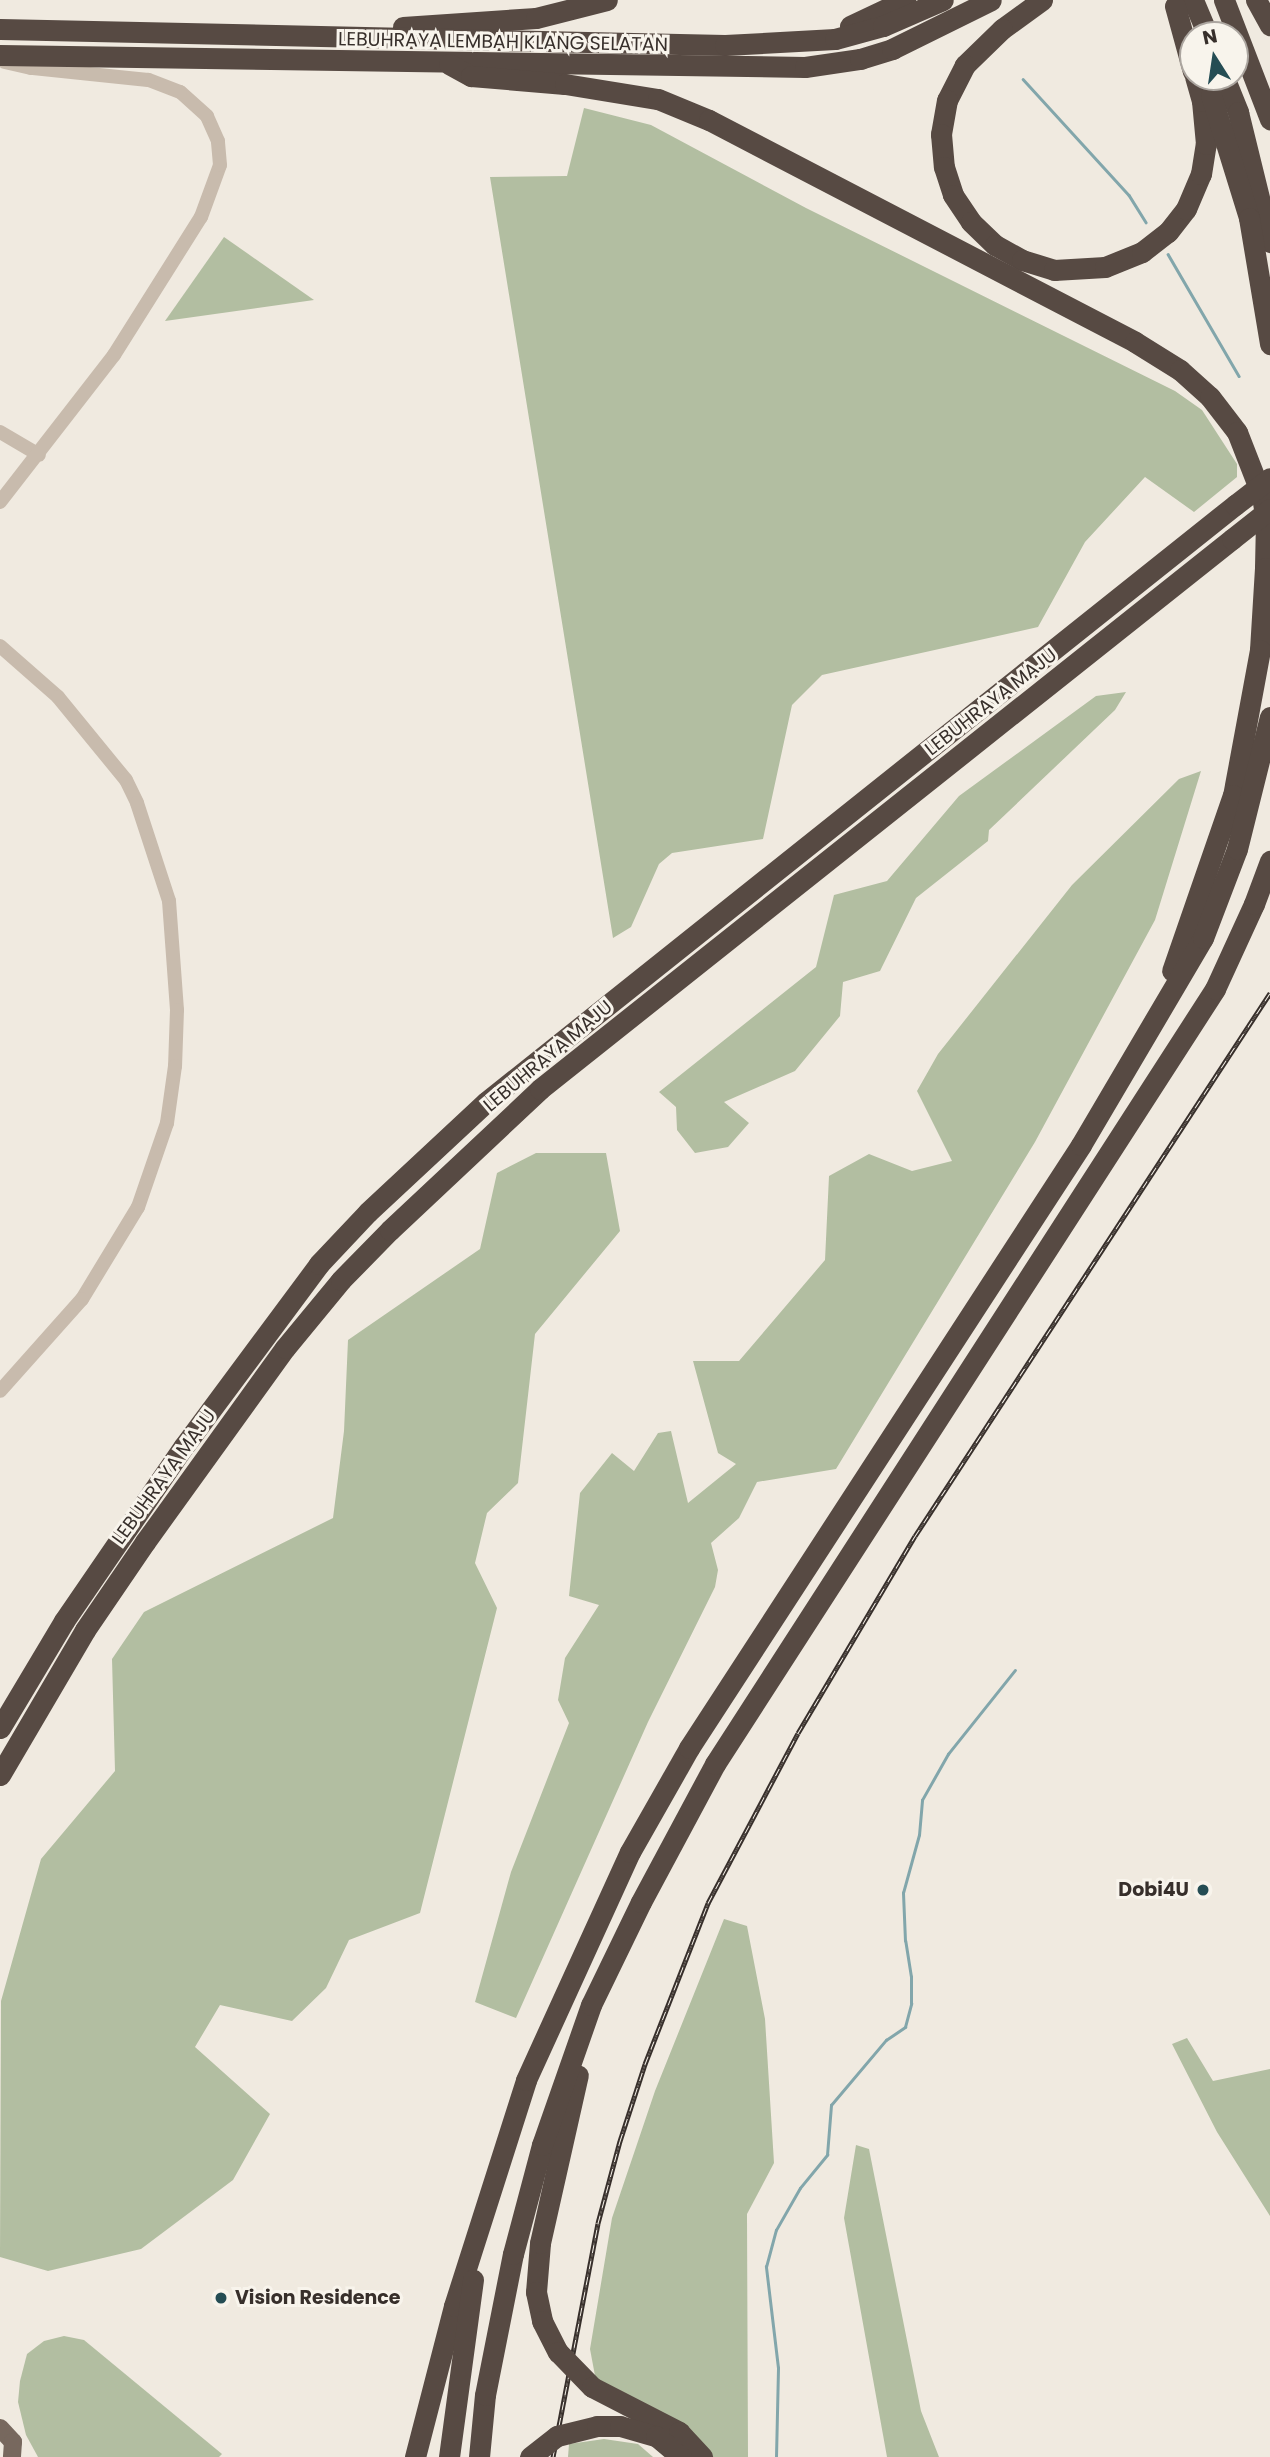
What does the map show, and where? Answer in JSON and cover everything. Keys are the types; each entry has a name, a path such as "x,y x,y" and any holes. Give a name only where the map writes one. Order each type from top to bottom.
{"highway":[{"path":"360,38 401,27 536,18 607,0"},
{"path":"835,39 856,21 905,0"},
{"name":"LEBUHRAYA LEMBAH KLANG SELATAN","path":"0,27 725,45 835,39 883,26 943,0"},
{"name":"LEBUHRAYA LEMBAH KLANG SELATAN","path":"0,55 449,64 805,67 860,59 892,49 991,0"},
{"path":"892,49 932,44 1020,0"},
{"path":"1042,0 1002,29 965,65 947,100 941,134 944,167 953,195 971,222 995,245 1021,260 1054,270 1105,267 1142,252 1168,232 1186,209 1203,164 1206,123 1198,91"},
{"path":"1224,0 1270,119"},
{"path":"1256,0 1270,25"},
{"path":"1180,2 1196,21"},
{"path":"1180,2 1185,21"},
{"path":"1180,2 1184,21"},
{"path":"449,64 471,76 565,84 659,99 709,120 1122,335 1180,369 1210,397 1237,432 1262,496 1267,545 1260,650"},
{"path":"1210,91 1230,149 1248,218 1270,344"},
{"path":"1229,91 1241,124 1270,242"},
{"name":"LEBUHRAYA MAJU","path":"0,1728 64,1621 120,1536 266,1333 319,1264 406,1174 486,1102 1270,478"},
{"name":"LEBUHRAYA MAJU","path":"0,1775 85,1630 145,1542 285,1348 341,1280 390,1230 540,1089 1270,509"},
{"path":"1146,1038 1190,927 1233,795 1270,598"},
{"path":"415,2457 454,2306 484,2205 526,2080 561,1998 659,1800 1012,1254 1146,1038 1203,938 1237,849 1270,717"},
{"path":"479,2457 485,2395 513,2254 542,2145 591,2005 640,1902 715,1764 1215,989 1254,904 1270,861"},
{"path":"640,1902 578,2075 540,2243 536,2292 542,2321 558,2351 592,2387 679,2432 702,2457"},
{"path":"449,2457 454,2398 484,2205"},
{"path":"530,2457 557,2436 597,2426 620,2426 656,2436 681,2457"}],"main road":[{"path":"0,2428 13,2442 12,2457"}],"street":[{"path":"0,60 32,68 148,80 180,92 206,116 218,141 220,165 201,217 114,355 0,502"},
{"path":"0,432 39,455"},
{"path":"0,646 58,697 126,780 150,838 169,901 177,1010 175,1066 167,1123 138,1207 82,1300 0,1391"}],"green space":[{"path":"584,108 651,125 806,208 1175,391 1202,410 1237,464 1237,477 1194,512 1145,477 1085,542 1038,627 822,675 792,705 763,839 672,853 659,864 631,927 613,938 490,177 567,176"},
{"path":"224,237 314,300 165,321"},
{"path":"1126,692 1115,710 989,830 988,841 916,898 880,971 843,982 840,1016 795,1071 724,1102 749,1123 728,1147 695,1153 677,1130 676,1107 659,1092 816,967 834,895 887,881 959,796 1096,696"},
{"path":"1201,771 1155,920 1035,1142 836,1469 757,1482 739,1518 711,1543 718,1570 715,1587 648,1722 516,2018 475,2002 511,1872 569,1723 558,1700 565,1658 599,1605 569,1596 580,1493 612,1453 634,1471 658,1433 671,1431 688,1503 736,1464 718,1453 693,1361 739,1361 825,1260 829,1176 869,1154 912,1171 952,1161 917,1091 938,1054 1072,885 1179,779"},
{"path":"536,1153 606,1153 620,1231 535,1334 518,1483 487,1513 475,1563 497,1608 420,1913 349,1940 326,1988 292,2021 220,2005 195,2047 270,2114 233,2180 141,2249 48,2271 0,2257 1,2001 41,1859 115,1771 112,1659 144,1612 333,1518 344,1431 348,1340 480,1249 497,1173"},
{"path":"724,1919 747,1926 765,2019 774,2163 747,2214 748,2457 708,2457 596,2381 590,2349 612,2218 655,2091"},
{"path":"1187,2038 1213,2081 1270,2069 1270,2216 1217,2132 1172,2044"},
{"path":"856,2145 869,2149 921,2411 939,2457 887,2457 844,2218"},
{"path":"64,2336 84,2340 222,2454 219,2457 38,2457 26,2435 18,2402 20,2381 27,2354 44,2341"},
{"path":"604,2439 638,2444 653,2457 568,2457 569,2444"}],"waterway":[{"path":"1023,79 1129,195 1146,222"},
{"path":"1168,254 1239,376"},
{"path":"776,2457 778,2368 766,2267 776,2230 800,2188 827,2155 831,2105 886,2040 905,2027 911,2004 911,1977 905,1941 903,1893 919,1835 922,1800 948,1754 1015,1670"}],"railway":[{"path":"553,2457 598,2223 620,2141 645,2064 708,1903 798,1733 915,1536 1270,993"}],"place":[{"name":"Dobi4U","path":"1203,1890"},
{"name":"Vision Residence","path":"221,2298"}]}
